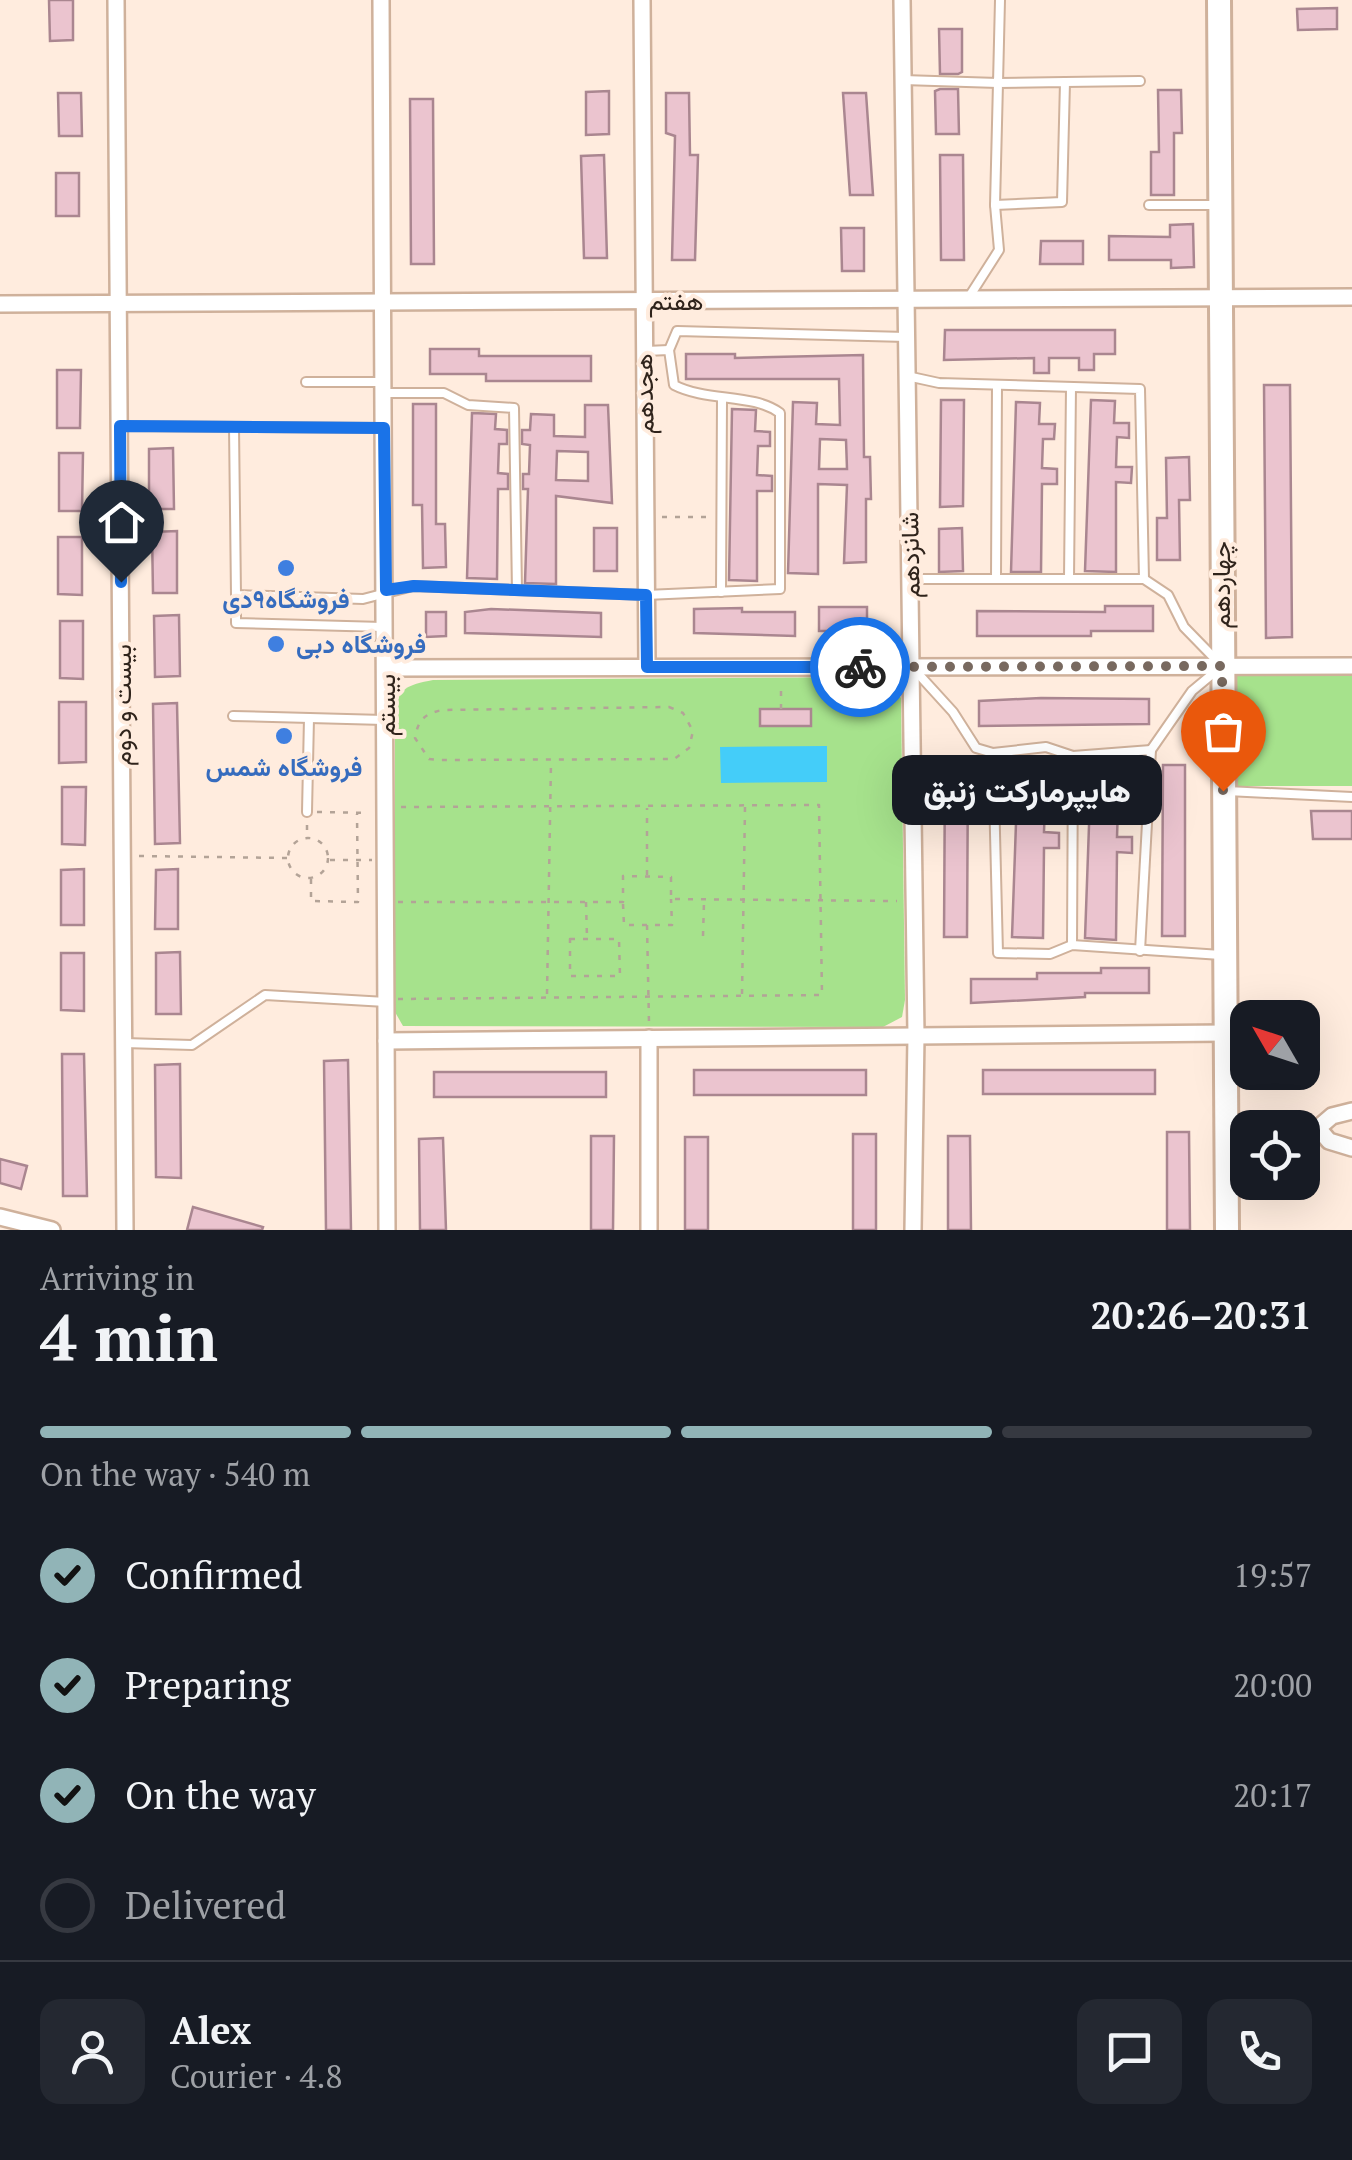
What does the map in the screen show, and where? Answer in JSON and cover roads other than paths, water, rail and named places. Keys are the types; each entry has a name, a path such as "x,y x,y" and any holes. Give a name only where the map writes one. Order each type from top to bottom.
{"main road":[{"name":"چهاردهم","path":"1220,0 1227,1230"}],"street":[{"name":"بیست و دوم","path":"116,0 125,1230"},
{"name":"بیستم","path":"382,0 387,1230"},
{"name":"هجدهم","path":"642,0 647,667"},
{"name":"شانزدهم","path":"902,0 916,1036 914,1230"},
{"name":"هفتم","path":"0,304 1352,297"},
{"path":"386,668 1352,666"},
{"path":"386,1041 1226,1033"},
{"path":"649,1038 649,1230"},
{"path":"1320,1122 1352,1111"},
{"path":"1320,1136 1352,1148"},
{"path":"0,1217 52,1230"}],"lane":[{"path":"967,299 999,250 996,206 1000,0"},
{"path":"902,80 998,84 1140,81"},
{"path":"996,206 1062,202 1065,82"},
{"path":"1149,206 1221,205"},
{"path":"236,595 363,599 386,590 414,586 646,595 780,589 780,413 768,404 722,400 674,384 669,350 677,331 906,337"},
{"path":"644,351 669,350"},
{"path":"907,376 939,383 1140,389 1144,578"},
{"path":"306,382 444,393 468,405 514,408 517,590"},
{"path":"996,578 998,384"},
{"path":"1069,578 1071,387"},
{"path":"721,592 722,400"},
{"path":"120,426 384,428"},
{"path":"234,427 236,623 386,627"},
{"path":"910,579 1144,578 1168,595 1184,627 1222,666 1192,692 1151,750 1140,950"},
{"path":"912,667 952,712 976,748 992,753 1046,747 1073,756 1151,750"},
{"path":"233,716 386,720"},
{"path":"307,812 309,718"},
{"path":"992,753 998,953 1050,954 1072,945 1225,955"},
{"path":"1072,945 1073,756"},
{"path":"1223,791 1352,797"},
{"path":"124,1043 192,1045 265,995 386,1002"}],"water":[{"path":"827,746 827,782 721,783 720,747"}],"place":[{"name":"فروشگاه۹دی","path":"286,568"},
{"name":"فروشگاه دبی","path":"276,644"},
{"name":"فروشگاه شمس","path":"284,736"},
{"name":"هایپرمارکت زنبق","path":"1223,791"}]}
